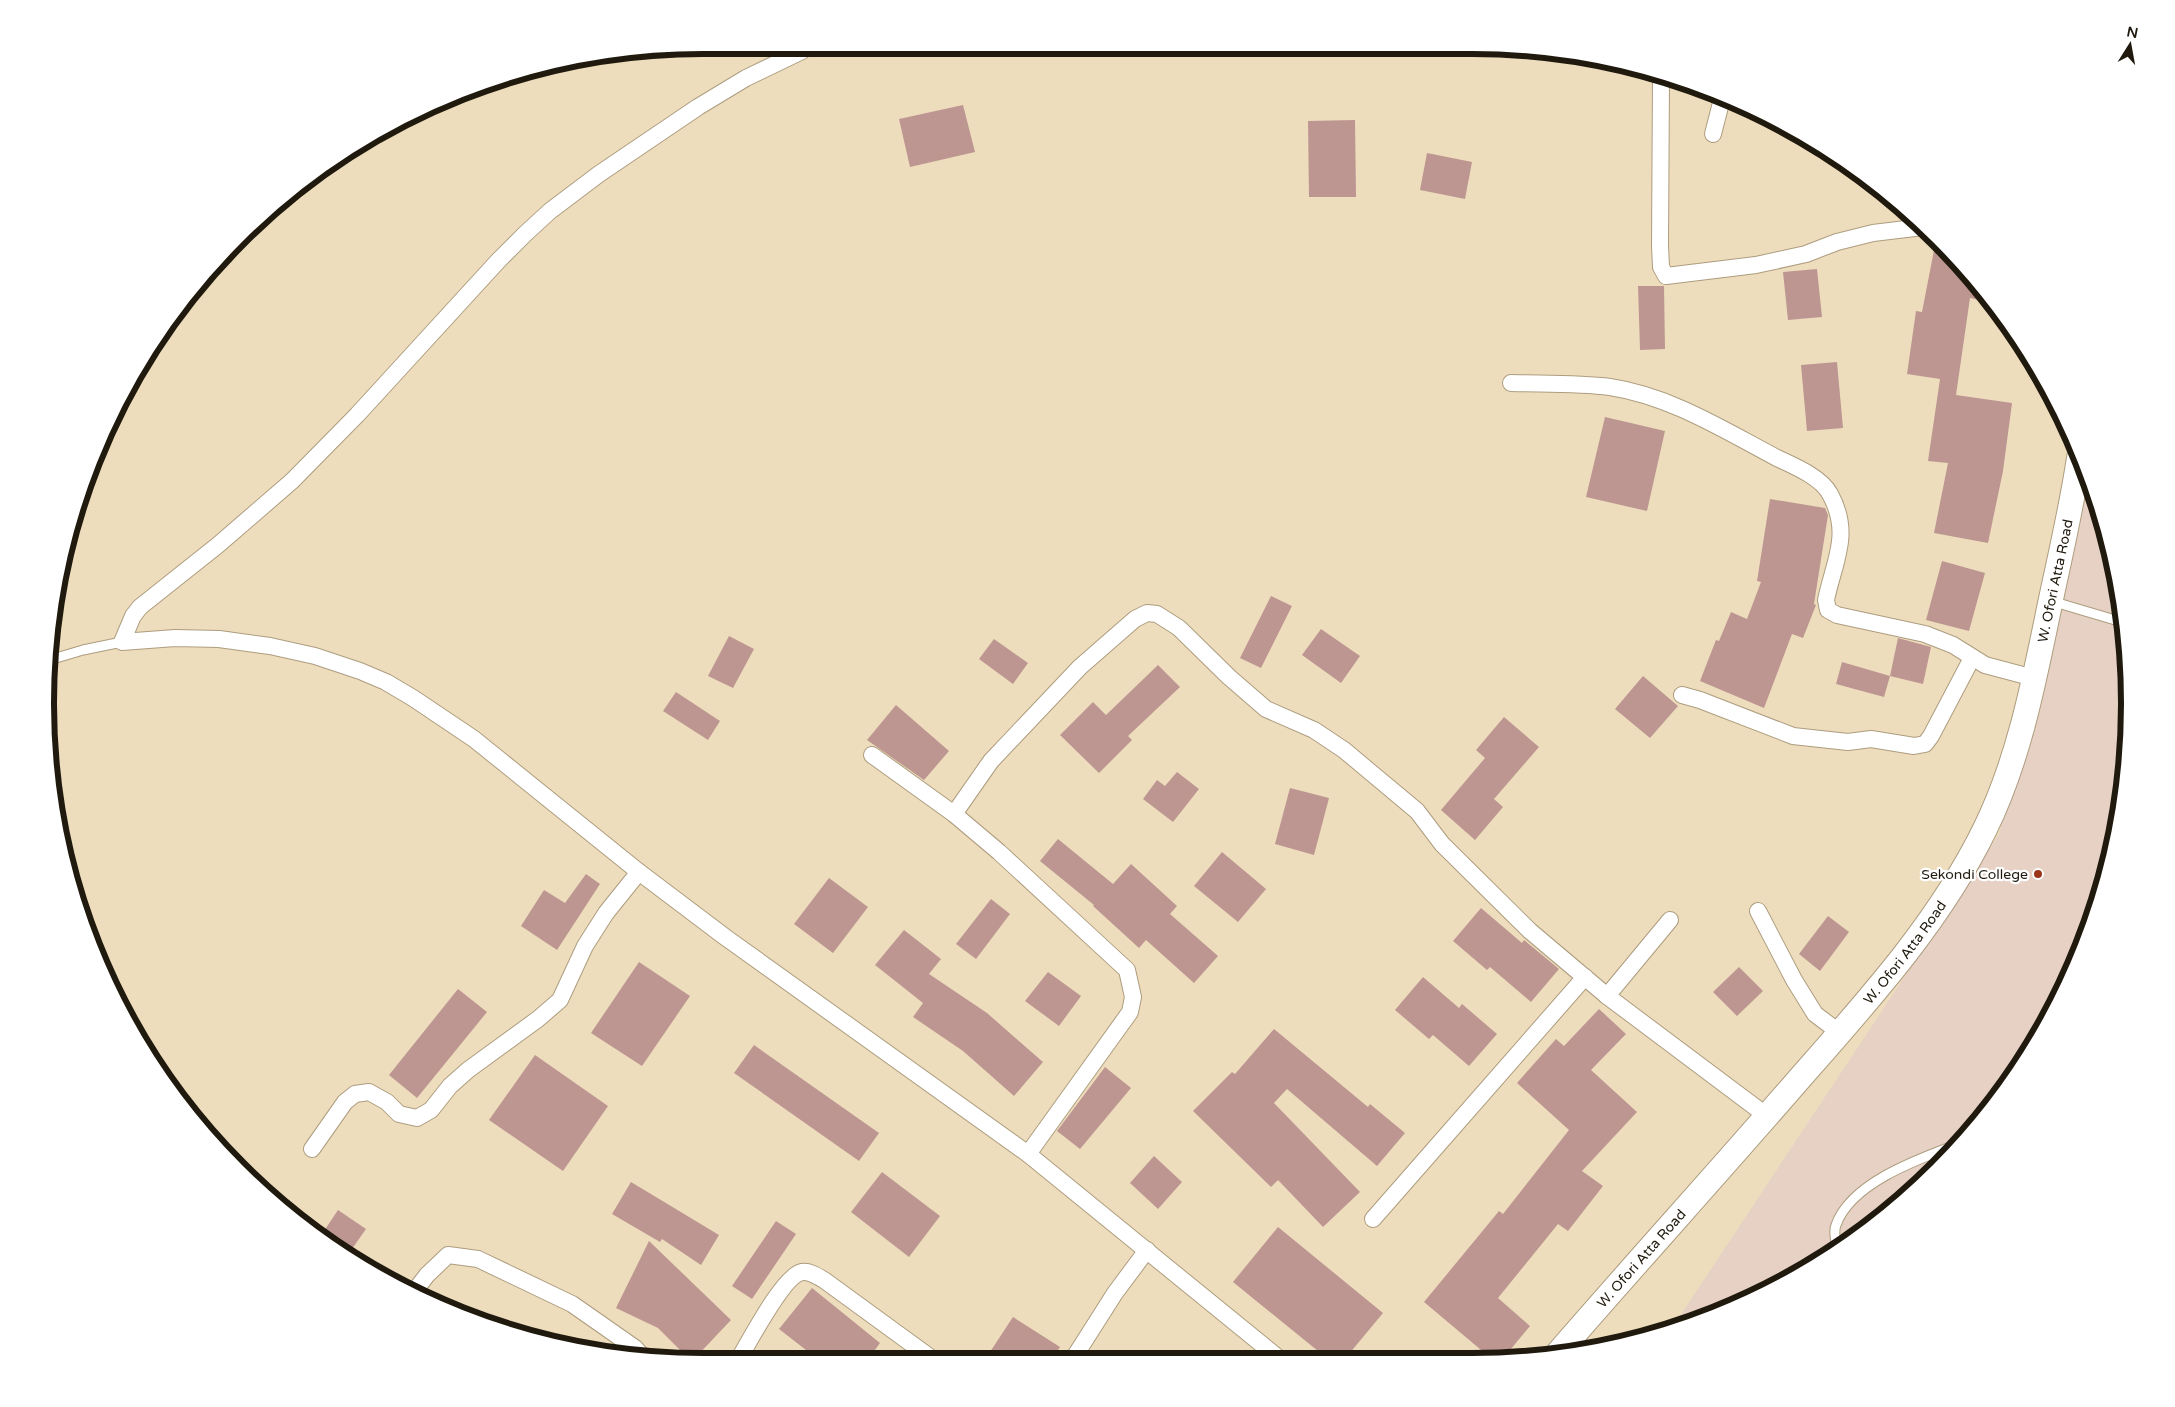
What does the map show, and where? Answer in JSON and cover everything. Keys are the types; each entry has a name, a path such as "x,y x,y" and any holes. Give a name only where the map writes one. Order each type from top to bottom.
{"main road":[{"name":"W. Ofori Atta Road","path":"1564,1347 1878,989 1935,913 1966,864 1986,828 2006,779 2034,678 2077,468"}],"street":[{"path":"796,54 746,78 698,107 599,174 537,222 498,261 357,415 292,481 218,545 140,607 133,616 122,642 175,638 219,639 270,646 316,656 386,682 474,740 639,872 725,937 1028,1154 1272,1353"},
{"path":"1661,82 1660,245 1661,267 1666,276 1756,265 1806,254 1837,242 1873,233 1914,228"},
{"path":"1713,134 1720,103"},
{"path":"1511,383 1610,387 1651,398 1705,419 1808,473 1830,493 1842,538 1826,600 1828,610 1838,615 1925,634 1953,645 1985,665 2034,678"},
{"path":"954,814 990,761 1080,667 1135,619 1146,613 1158,614 1179,628 1229,677 1266,709 1314,730 1344,750 1380,779 1417,811 1442,844 1530,931 1608,996 1767,1116"},
{"path":"1682,695 1700,700 1792,736 1848,742 1871,739 1914,746 1925,744 1931,736 1972,658"},
{"path":"872,755 954,814 999,852 1127,970 1132,982 1133,997 1130,1012 1028,1154"},
{"path":"312,1148 345,1102 355,1094 369,1092 387,1102 400,1114 417,1118 431,1110 450,1086 468,1070 538,1020 560,1000 586,946 606,913 639,872"},
{"path":"1758,911 1794,980 1815,1014 1840,1034"},
{"path":"1608,996 1670,920"},
{"path":"1373,1219 1585,977"},
{"path":"1076,1353 1116,1292 1147,1250"},
{"path":"418,1287 427,1275 448,1255 478,1259 572,1304 637,1350"},
{"path":"742,1353 774,1300 792,1278 800,1272 809,1272 824,1280 924,1353"}],"lane":[{"path":"2051,600 2116,620"},
{"path":"55,658 122,642"},
{"path":"1836,1241 1835,1227 1843,1210 1870,1185 1901,1168 1942,1151"}],"shaded area":[{"name":"Sekondi College","path":"2087,494 2109,577 2116,619 2120,661 2120,746 2109,830 2099,872 2072,952 2054,991 2012,1064 1987,1099 1931,1163 1900,1192 1832,1244 1796,1266 1720,1304 1677,1320 1999,834"}],"building":[{"path":"963,105 975,152 910,167 899,119"},
{"path":"1355,120 1356,197 1309,197 1308,121"},
{"path":"1427,153 1472,162 1465,199 1420,190"},
{"path":"1934,248 1981,300 1970,298 1956,395 2012,403 2003,471 1988,543 1934,533 1948,463 1928,461 1940,379 1907,374 1916,311 1922,312"},
{"path":"1817,269 1822,317 1788,320 1783,272"},
{"path":"1638,286 1664,286 1665,349 1640,350"},
{"path":"1837,362 1843,428 1807,431 1801,365"},
{"path":"1605,417 1665,431 1647,511 1586,497"},
{"path":"1770,499 1825,508 1828,515 1814,604 1816,605 1803,638 1792,634 1764,708 1700,681 1716,640 1719,641 1731,612 1747,619 1761,582 1757,581"},
{"path":"1942,561 1985,573 1969,631 1926,620"},
{"path":"1271,596 1292,606 1261,668 1240,658"},
{"path":"1321,629 1360,656 1341,683 1302,655"},
{"path":"729,636 754,649 733,688 708,676"},
{"path":"1898,638 1931,647 1923,684 1890,676"},
{"path":"994,639 1028,663 1013,684 979,659"},
{"path":"1842,662 1890,676 1884,697 1836,684"},
{"path":"1158,665 1180,687 1128,736 1132,740 1099,773 1060,735 1093,702 1106,715"},
{"path":"1643,676 1678,706 1650,738 1615,709"},
{"path":"676,692 720,721 708,740 663,711"},
{"path":"896,705 949,751 924,780 867,740"},
{"path":"1504,717 1539,747 1494,799 1503,807 1475,840 1441,810 1485,758 1476,750"},
{"path":"1177,772 1199,789 1173,822 1143,799 1157,780 1165,786"},
{"path":"1290,788 1329,798 1314,855 1275,844"},
{"path":"1058,839 1113,884 1131,864 1177,906 1170,914 1218,956 1194,983 1146,940 1139,948 1094,905 1040,861"},
{"path":"1222,852 1266,889 1238,922 1194,886"},
{"path":"586,874 600,884 557,950 521,926 544,890 565,903"},
{"path":"829,878 868,907 833,953 794,924"},
{"path":"991,899 1010,914 976,959 956,944"},
{"path":"1481,908 1522,943 1524,940 1559,969 1531,1002 1490,967 1487,970 1453,941"},
{"path":"1828,916 1849,932 1820,971 1799,954"},
{"path":"904,930 941,959 929,974 987,1013 1043,1062 1014,1096 963,1051 913,1017 923,1003 875,965"},
{"path":"639,962 690,996 642,1066 591,1033"},
{"path":"1739,967 1763,991 1737,1016 1713,992"},
{"path":"1048,972 1081,996 1059,1026 1025,1001"},
{"path":"1423,977 1459,1008 1462,1004 1497,1034 1469,1066 1433,1035 1429,1039 1395,1010"},
{"path":"458,989 487,1012 417,1098 389,1075"},
{"path":"1599,1009 1626,1034 1591,1070 1637,1112 1582,1171 1603,1186 1568,1231 1558,1224 1498,1298 1530,1326 1508,1352 1484,1353 1424,1302 1499,1211 1503,1214 1569,1130 1517,1083 1556,1039 1564,1046"},
{"path":"1274,1029 1368,1107 1370,1104 1405,1133 1377,1166 1287,1089 1274,1103 1360,1192 1323,1227 1278,1180 1271,1187 1193,1111 1232,1072 1235,1074"},
{"path":"754,1045 879,1133 859,1161 734,1073"},
{"path":"535,1055 608,1106 563,1171 489,1120"},
{"path":"1105,1067 1131,1088 1080,1149 1057,1131"},
{"path":"1154,1156 1182,1182 1158,1209 1130,1183"},
{"path":"882,1172 940,1216 909,1257 851,1212"},
{"path":"631,1182 719,1235 701,1265 662,1239 660,1242 612,1214"},
{"path":"338,1210 366,1229 352,1249 324,1231"},
{"path":"776,1221 796,1234 752,1299 732,1286"},
{"path":"1278,1227 1383,1313 1350,1353 1320,1353 1233,1282"},
{"path":"649,1241 731,1320 700,1353 682,1352 658,1328 616,1308"},
{"path":"812,1288 880,1343 873,1353 810,1353 779,1329"},
{"path":"1013,1317 1060,1347 1056,1353 989,1353"}],"place":[{"name":"Sekondi College","path":"2038,874"}]}
